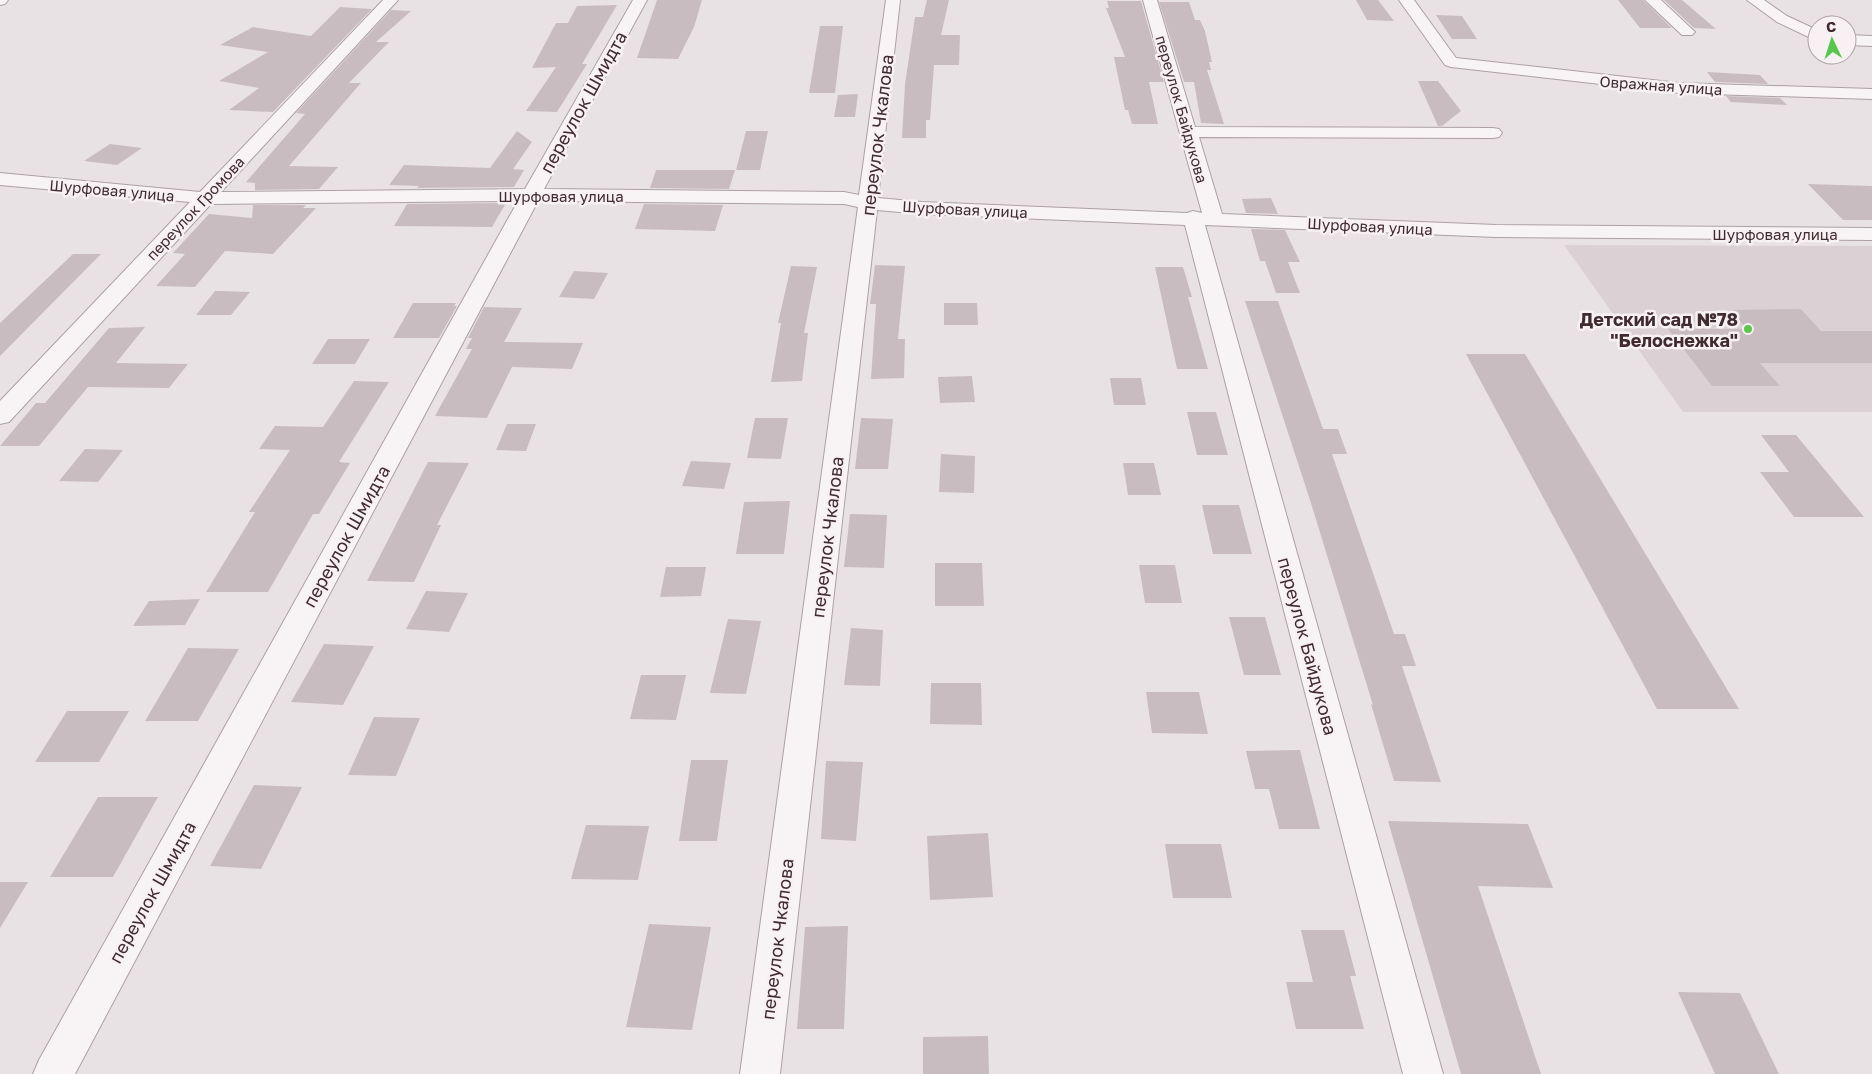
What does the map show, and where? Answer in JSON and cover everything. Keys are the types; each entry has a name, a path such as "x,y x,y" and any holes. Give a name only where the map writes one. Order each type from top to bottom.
{"street":[{"name":"переулок Громова","path":"0,416 391,0"},
{"name":"переулок Шмидта","path":"53,1074 531,195 640,0"},
{"name":"переулок Чкалова","path":"760,1074 893,0"},
{"name":"переулок Байдукова","path":"1150,0 1188,132 1203,218 1424,1074"},
{"name":"Овражная улица","path":"1406,0 1451,62 1602,81 1714,91 1872,94"},
{"path":"1652,0 1687,32"},
{"path":"1754,0 1782,19 1807,31"},
{"path":"1857,40 1872,41"},
{"path":"1188,132 1493,133"},
{"name":"Шурфовая улица","path":"0,180 204,198 531,195 844,198 869,203 922,208 1496,231 1872,234"}],"shaded area":[{"name":"Детский сад №78 \"Белоснежка\"","path":"1564,245 1872,246 1872,412 1683,412"}],"building":[{"path":"657,0 702,0 694,27 678,59 637,58"},
{"path":"927,0 949,0 941,35 960,35 959,65 934,65 930,120 926,120 926,138 902,138 905,84 915,17 923,17"},
{"path":"1356,0 1378,0 1394,21 1367,20"},
{"path":"1618,0 1643,0 1672,28 1640,28"},
{"path":"1664,0 1682,0 1716,29 1694,28"},
{"path":"1107,1 1141,1 1164,82 1149,82 1158,124 1132,124 1128,110 1125,110 1114,57 1125,57 1106,8 1109,8"},
{"path":"1159,2 1189,2 1195,20 1200,20 1205,31 1212,62 1209,62 1211,70 1207,70 1224,124 1201,123 1194,82 1184,82"},
{"path":"617,5 582,64 587,64 557,112 526,111 556,67 532,68 556,23 568,23 577,6"},
{"path":"340,7 372,9 273,112 229,110 259,88 219,81 268,52 220,45 253,27 311,36"},
{"path":"391,10 411,11 376,42 389,42 349,83 361,83 289,166 338,167 319,189 255,190 255,183 246,182 305,114 296,113"},
{"path":"1436,15 1462,16 1477,39 1452,39"},
{"path":"820,26 843,26 835,93 809,93"},
{"path":"1707,72 1760,75 1768,84 1715,82"},
{"path":"1418,81 1438,81 1461,111 1442,126 1438,126"},
{"path":"858,94 855,117 834,117 838,95"},
{"path":"1726,96 1780,98 1787,105 1731,102"},
{"path":"517,131 532,142 513,169 524,170 514,187 417,188 419,186 389,185 404,165 490,168"},
{"path":"746,131 768,131 760,170 736,170"},
{"path":"110,144 142,148 117,165 84,161"},
{"path":"656,170 735,170 729,189 650,188"},
{"path":"1808,184 1872,186 1872,220 1843,220"},
{"path":"1271,198 1278,214 1246,213 1242,199"},
{"path":"506,203 492,227 394,226 407,204"},
{"path":"644,204 723,205 715,231 635,229"},
{"path":"253,205 306,205 303,208 316,208 273,254 225,251 195,287 156,286 185,254 173,253 209,214 252,218"},
{"path":"1251,229 1285,230 1300,262 1288,262 1300,293 1276,293 1265,261 1260,261"},
{"path":"73,254 101,254 0,356 0,323"},
{"path":"875,265 905,266 898,339 905,339 904,378 871,379 876,304 870,304"},
{"path":"791,266 817,267 804,333 808,333 802,381 771,382 781,323 778,323"},
{"path":"1155,267 1183,267 1192,297 1188,297 1208,369 1177,369"},
{"path":"574,271 608,273 594,299 559,297"},
{"path":"215,291 250,292 231,315 196,315"},
{"path":"1245,301 1278,301 1323,429 1338,429 1347,454 1332,454 1394,634 1405,634 1416,666 1402,666 1441,782 1394,781 1371,704 1373,705 1310,500"},
{"path":"413,303 456,303 454,306 457,306 439,338 393,338"},
{"path":"944,303 977,303 978,325 944,325"},
{"path":"484,307 522,308 504,342 583,343 572,369 512,367 487,418 435,416 472,349 466,349 472,338 468,338"},
{"path":"1801,309 1821,331 1872,331 1872,363 1760,363 1780,386 1712,386 1668,329 1747,329 1730,310"},
{"path":"145,327 116,363 188,364 169,388 88,387 39,446 0,446 36,403 45,403 109,328"},
{"path":"328,339 370,339 355,364 312,364"},
{"path":"1466,354 1525,354 1739,709 1657,709"},
{"path":"972,376 975,402 940,403 938,377"},
{"path":"1110,378 1141,378 1146,405 1114,405"},
{"path":"354,381 389,382 339,462 350,463 319,514 313,514 268,592 206,592 255,512 249,512 290,450 259,449 275,426 323,427"},
{"path":"1187,412 1216,412 1228,455 1197,455"},
{"path":"755,418 788,418 781,459 747,458"},
{"path":"861,418 893,419 888,469 855,469"},
{"path":"507,424 536,424 526,451 496,450"},
{"path":"1761,435 1796,435 1864,517 1794,517 1760,472 1789,472"},
{"path":"85,449 123,450 98,482 59,481"},
{"path":"941,454 975,456 974,493 939,492"},
{"path":"691,461 731,463 724,489 682,486"},
{"path":"428,462 469,463 437,525 441,525 414,582 367,581"},
{"path":"1123,463 1154,463 1161,495 1128,495"},
{"path":"790,501 784,554 736,554 744,502"},
{"path":"1202,505 1239,505 1252,554 1213,554"},
{"path":"850,514 887,515 884,568 844,567"},
{"path":"935,563 982,563 984,606 935,606"},
{"path":"1139,565 1175,565 1182,603 1145,603"},
{"path":"666,567 706,567 701,596 660,597"},
{"path":"426,591 468,593 449,632 406,629"},
{"path":"200,599 185,625 133,626 149,601"},
{"path":"1229,617 1265,617 1281,675 1244,675"},
{"path":"728,619 761,621 746,694 710,693"},
{"path":"851,628 883,630 880,686 844,685"},
{"path":"324,644 374,646 343,705 291,702"},
{"path":"188,648 239,649 198,721 145,721"},
{"path":"641,675 686,675 676,720 630,719"},
{"path":"931,683 981,683 982,725 930,724"},
{"path":"1146,692 1199,692 1208,734 1152,733"},
{"path":"67,711 129,711 99,762 35,762"},
{"path":"374,717 420,718 396,776 348,775"},
{"path":"1300,750 1320,829 1279,829 1269,789 1255,789 1246,751"},
{"path":"691,760 728,760 717,841 679,841"},
{"path":"826,761 863,762 856,841 821,839"},
{"path":"254,785 302,787 261,869 210,866"},
{"path":"98,797 158,797 113,877 50,877"},
{"path":"1388,821 1528,824 1553,888 1478,886 1541,1074 1461,1074"},
{"path":"586,825 649,826 638,880 571,879"},
{"path":"988,833 993,897 930,900 927,836"},
{"path":"1165,844 1221,844 1232,898 1173,898"},
{"path":"0,882 28,882 0,928"},
{"path":"649,924 711,927 692,1030 626,1027"},
{"path":"848,926 844,1029 797,1029 805,927"},
{"path":"1301,930 1344,930 1356,976 1350,976 1364,1029 1296,1029 1286,982 1313,982"},
{"path":"1678,992 1740,993 1779,1074 1715,1074"},
{"path":"988,1036 989,1074 923,1074 923,1037"}],"place":[{"name":"Детский сад №78 \"Белоснежка\"","path":"1748,329"}]}
